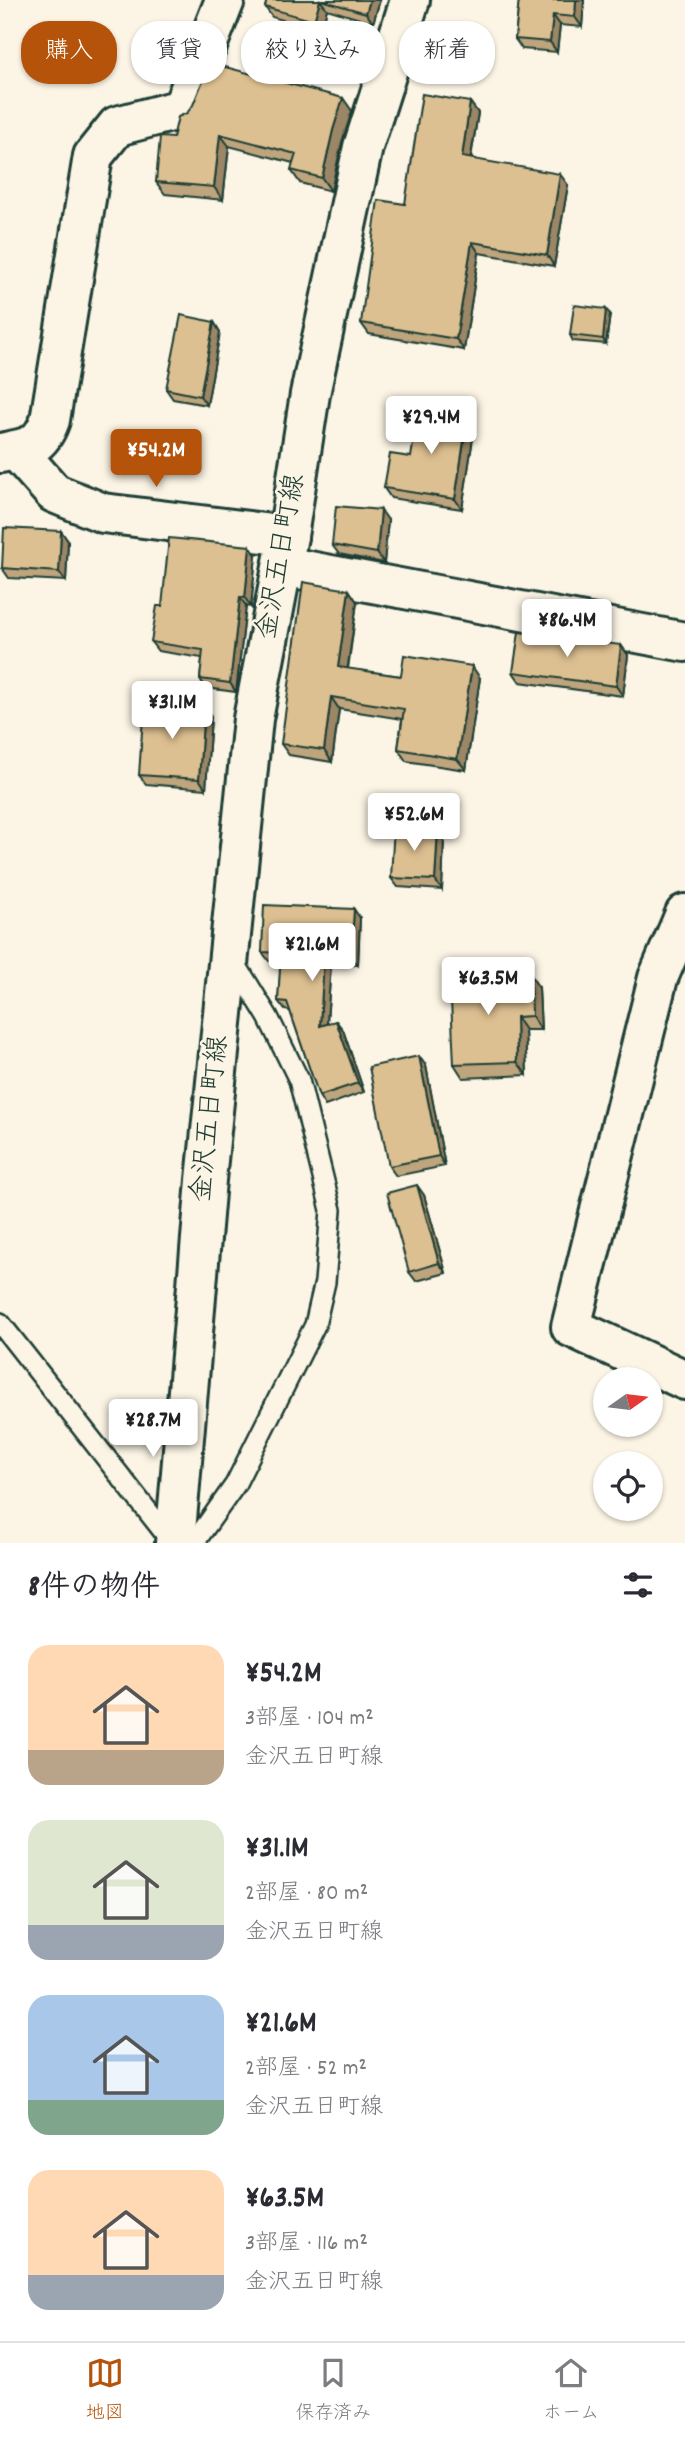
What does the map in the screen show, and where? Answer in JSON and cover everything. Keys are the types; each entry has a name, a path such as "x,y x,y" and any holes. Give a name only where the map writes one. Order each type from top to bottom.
{"street":[{"path":"8,452 30,446 44,436 50,421 93,156 117,126 182,109 225,0"},
{"name":"金沢五日町線","path":"174,1543 206,1180 253,719 286,551 310,394 363,147 410,0"},
{"path":"8,452 54,493 103,513 286,551 685,642"},
{"path":"685,914 657,978 571,1327 685,1380"}],"lane":[{"path":"194,1543 235,1485 315,1325 325,1282 331,1210 299,1080 268,1017 229,953"},
{"path":"0,1323 174,1543"}],"building":[{"path":"267,0 320,0 314,21 265,7"},
{"path":"321,0 370,0 366,13"},
{"path":"519,0 576,0 575,17 553,15 550,42 515,39"},
{"path":"227,67 241,71 241,84 290,84 343,98 322,178 291,170 296,154 220,134 214,187 156,182 160,137 173,138 178,117 187,113 202,84 227,84"},
{"path":"422,94 470,102 462,157 560,174 547,255 472,242 456,339 361,323 378,200 405,204"},
{"path":"574,305 606,309 603,339 570,335"},
{"path":"181,315 214,322 200,396 166,389"},
{"path":"419,407 468,415 455,499 384,488 390,454 411,457"},
{"path":"336,506 381,510 377,553 332,545"},
{"path":"4,528 61,531 59,572 2,568"},
{"path":"169,538 250,546 245,598 240,597 230,683 200,679 203,650 151,642 157,606 162,606"},
{"path":"303,582 349,590 338,667 401,676 404,655 472,666 457,759 398,749 404,709 331,697 324,750 281,744"},
{"path":"519,632 621,645 616,686 513,672"},
{"path":"144,703 204,707 199,779 139,775"},
{"path":"394,825 438,828 435,880 391,878"},
{"path":"264,905 354,909 351,956 324,955 320,1026 336,1021 358,1083 319,1096 287,1002 278,1001 281,953 262,952"},
{"path":"530,974 532,1016 516,1017 517,1062 454,1064 450,978"},
{"path":"419,1056 439,1156 389,1166 369,1067"},
{"path":"417,1185 439,1263 409,1272 387,1193"}]}
